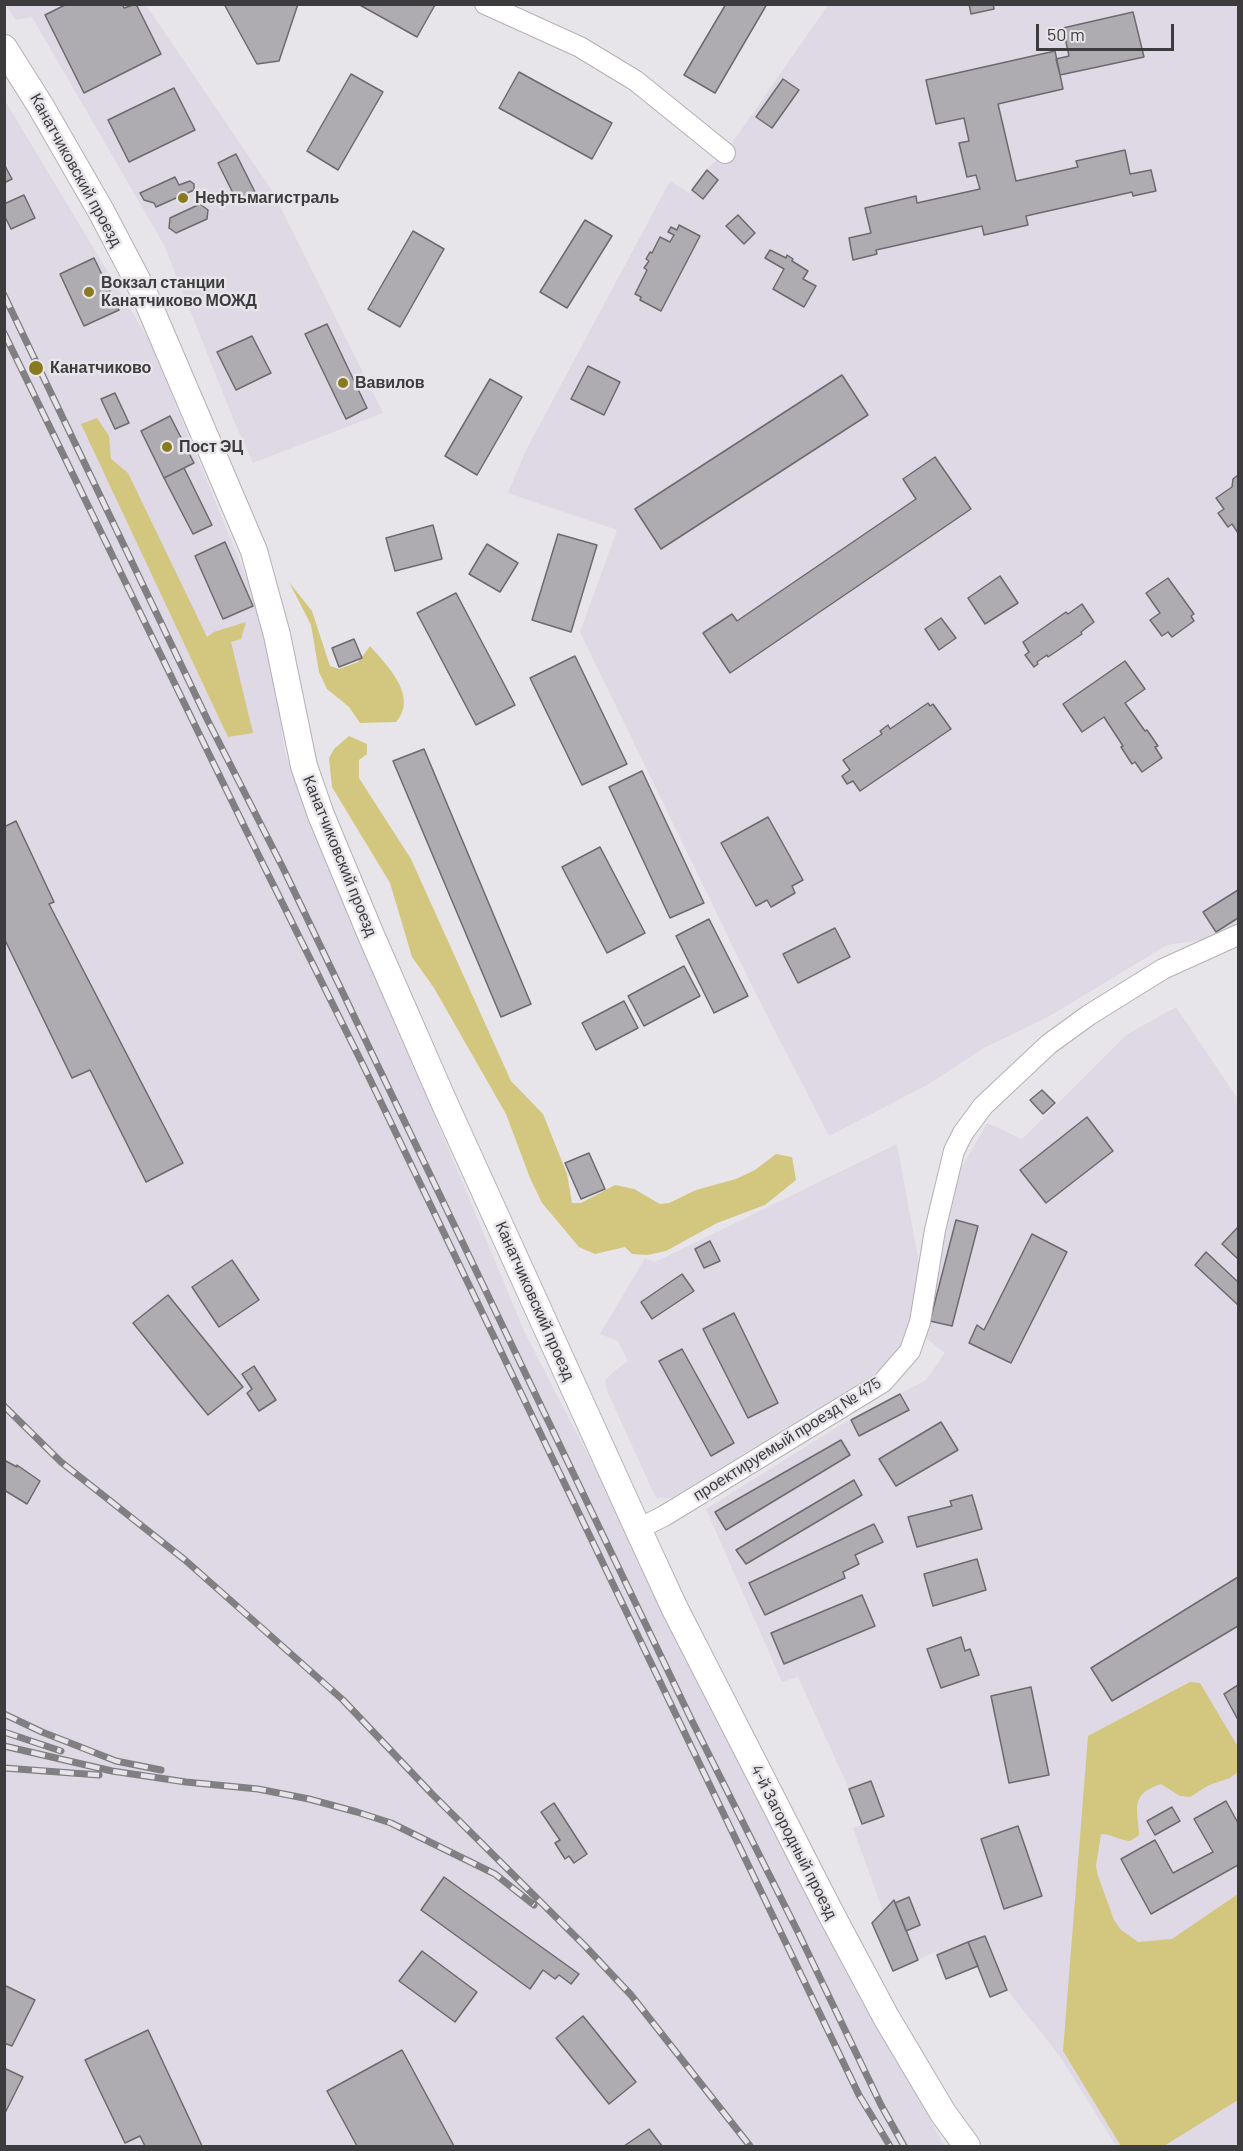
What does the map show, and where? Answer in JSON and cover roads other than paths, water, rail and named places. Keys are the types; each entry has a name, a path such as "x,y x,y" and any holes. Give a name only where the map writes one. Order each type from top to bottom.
{"street":[{"path":"484,4 580,47 636,81 724,153"},
{"name":"Канатчиковский проезд","path":"4,48 101,211 143,291 201,425 254,552 277,635 304,766 321,815 444,1101 638,1529"},
{"name":"проектируемый проезд № 475","path":"638,1529 664,1516 883,1382 910,1351 920,1322 935,1230 954,1151 963,1133 983,1106 1049,1044 1089,1015 1163,969 1239,935"},
{"name":"4-й Загородный проезд","path":"638,1529 675,1609 830,1912 886,2017 942,2113 967,2146"}],"railway":[{"path":"4,295 208,721 283,868 692,1721 797,1930 881,2105 904,2146"},
{"path":"4,333 365,1069 859,2095 890,2146"},
{"path":"4,1406 61,1462 185,1560 343,1700 432,1794 631,1995 750,2146"},
{"path":"4,1714 42,1732 116,1761 161,1770"},
{"path":"4,1732 61,1751"},
{"path":"4,1746 112,1771 186,1782 258,1789 309,1799 357,1812 391,1823 495,1874 534,1905"},
{"path":"4,1768 99,1775"}],"place":[{"name":"Нефтьмагистраль","path":"183,198"},
{"name":"Вокзал станции Канатчиково МОЖД","path":"89,292"},
{"name":"Канатчиково","path":"36,368"},
{"name":"Вавилов","path":"343,383"},
{"name":"Пост ЭЦ","path":"167,447"}]}
